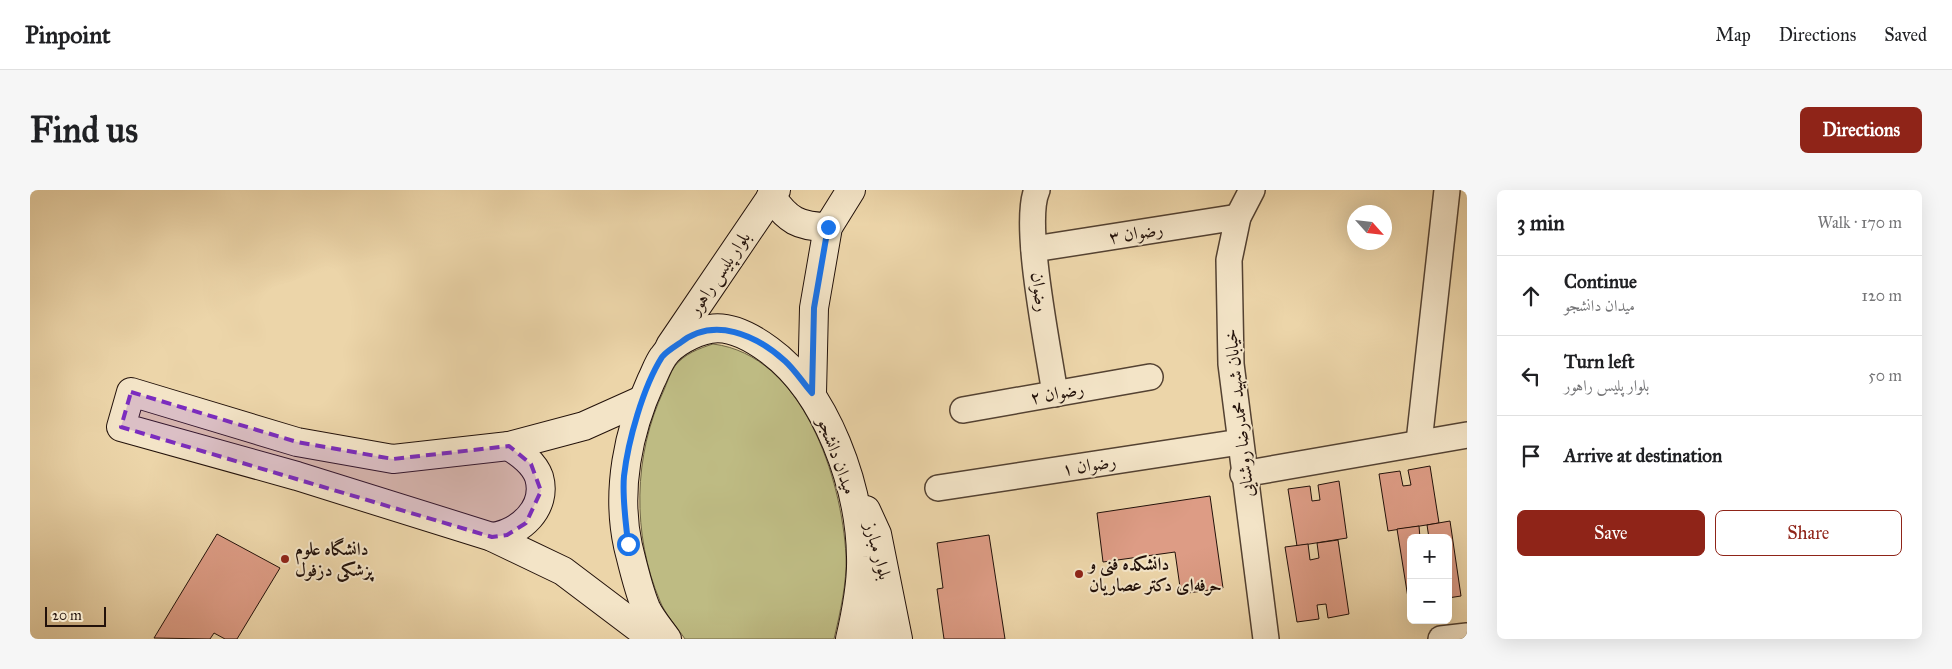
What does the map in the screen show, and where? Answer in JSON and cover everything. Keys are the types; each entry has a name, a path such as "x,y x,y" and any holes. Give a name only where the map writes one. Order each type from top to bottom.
{"main road":[{"path":"812,393 814,308 828,227 851,190"},
{"path":"774,193 781,211 794,221 810,227 828,227"},
{"name":"بلوار پلیس راهور","path":"663,356 774,193"},
{"name":"میدان دانشجو","path":"667,639 646,608 628,544 624,477 631,438 642,400 663,356 689,335 712,328 736,331 760,343 786,362 812,393 830,429 845,468 857,514 862,558 855,616 850,639"},
{"path":"642,400 584,426 509,446 393,459 297,442 131,392 120,427 297,476 492,537 564,571 653,639"},
{"path":"492,537 507,535 526,523 535,509 541,491 538,476 531,464 509,446"},
{"name":"بلوار مبارز","path":"845,468 877,534 898,639"},
{"path":"862,558 872,610 872,639"}],"street":[{"name":"رضوان","path":"1037,190 1033,199 1034,249 1055,394"},
{"name":"خیابان شهید محمدرضا روشنایی","path":"1252,190 1238,218 1229,270 1231,364 1243,474 1266,639"},
{"path":"1419,442 1447,190"},
{"name":"رضوان ۳","path":"1034,249 1238,218"},
{"name":"رضوان ۲","path":"963,410 1150,377"},
{"path":"1243,474 1467,435"},
{"name":"رضوان ۱","path":"938,488 1240,442"},
{"path":"1441,639 1467,636"}],"highlighted area":[{"path":"131,392 297,442 393,459 509,446 531,464 541,491 526,523 507,535 492,537 121,427"}],"shaded area":[{"path":"713,344 744,353 771,371 794,396 812,425 826,458 843,525 846,556 841,608 834,639 685,639 662,606 644,549 641,522 640,495 646,441 654,415 675,366 688,355"}],"building":[{"path":"1430,466 1439,523 1388,531 1379,474 1400,471 1403,486 1411,485 1408,470"},
{"path":"1339,481 1347,538 1297,546 1288,489 1310,486 1312,501 1320,500 1318,485"},
{"path":"1210,496 1223,588 1181,594 1175,552 1103,562 1097,513"},
{"path":"1450,521 1452,534 1428,534 1427,525"},
{"path":"1419,526 1420,534 1407,534 1407,592 1397,529"},
{"path":"217,534 280,568 237,639 225,639 214,633 210,639 154,638"},
{"path":"989,535 1005,639 944,639 937,589 943,588 937,543"},
{"path":"1452,535 1461,596 1452,597"},
{"path":"1338,540 1349,614 1328,618 1326,604 1317,605 1319,619 1297,622 1285,547 1308,544 1310,560 1319,558 1317,543"}],"place":[{"name":"دانشگاه علوم پزشکی دزفول","path":"285,559"},
{"name":"دانشکده فنی و حرفه‌ای دکتر عصاریان","path":"1079,574"}],"route":[{"path":"628,544 624,477 631,438 642,400 663,356 689,335 712,328 736,331 760,343 786,362 812,393 814,308 828,227"}]}
